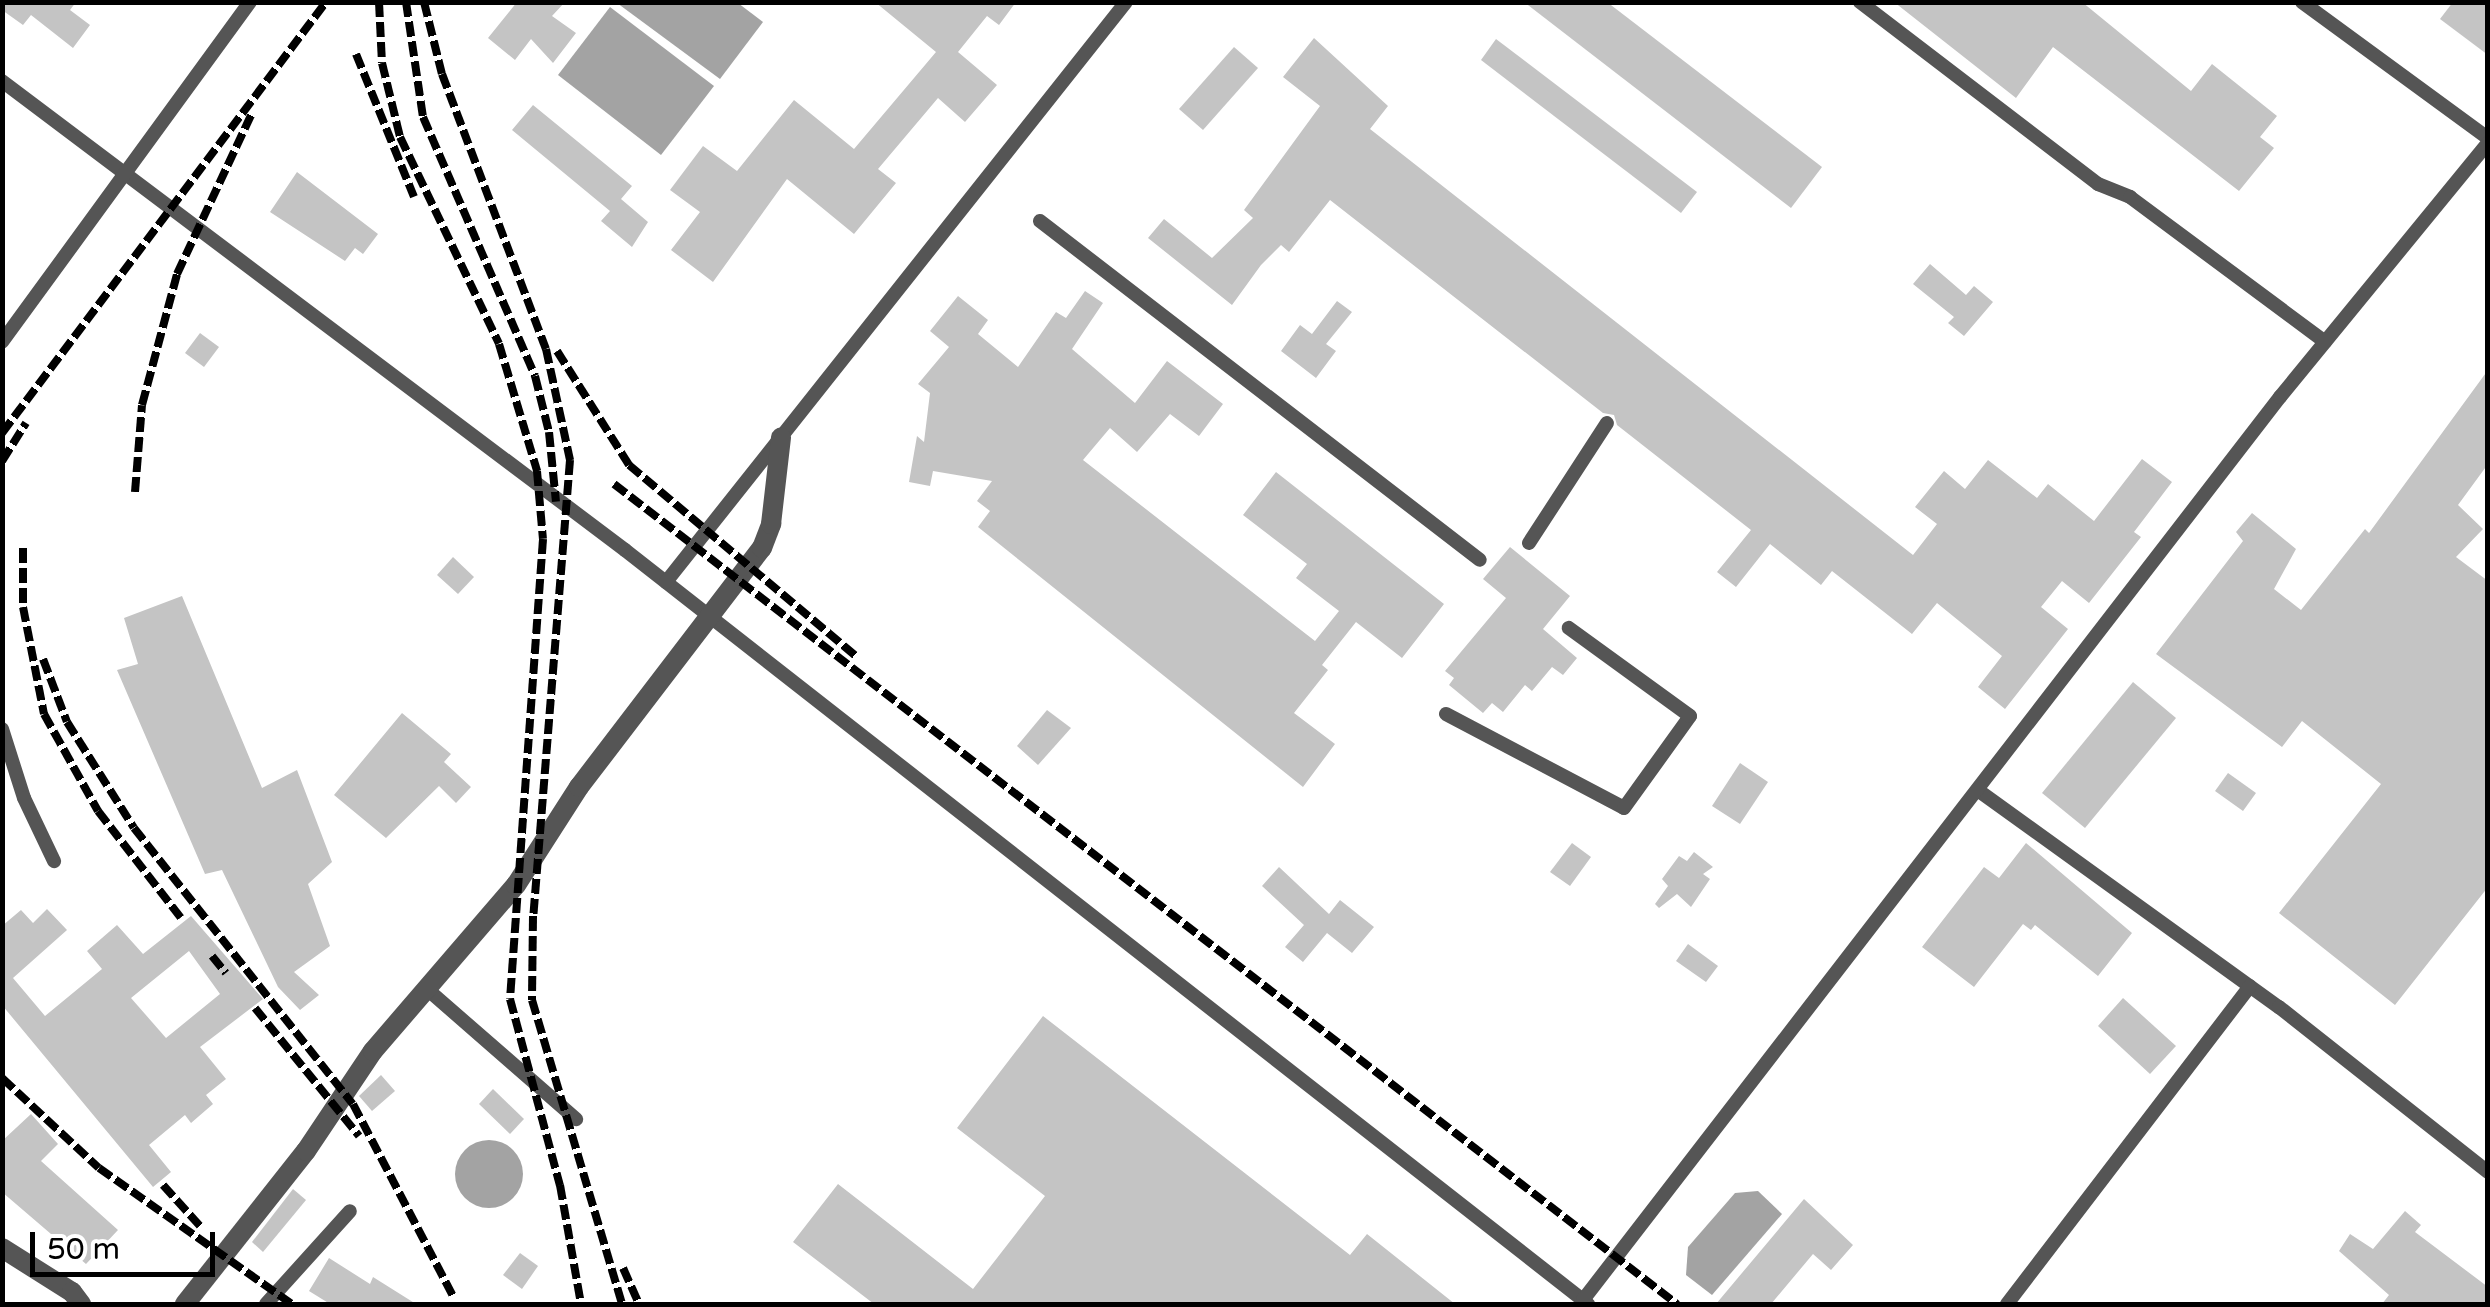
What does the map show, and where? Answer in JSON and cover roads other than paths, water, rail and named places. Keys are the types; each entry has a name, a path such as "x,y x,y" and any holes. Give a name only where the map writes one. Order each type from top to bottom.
{"street":[{"path":"185,1304 426,989 516,886 579,788 766,536 781,438"},
{"path":"2,1248 72,1292 81,1304"}],"lane":[{"path":"2,342 250,2"},
{"path":"666,582 1126,2"},
{"path":"1860,2 2098,184 2130,197 2325,342"},
{"path":"2,81 666,582 1585,1302 2325,342 2488,140 2302,2"},
{"path":"1040,221 1480,560"},
{"path":"1529,543 1606,422"},
{"path":"1446,714 1624,808 1690,716 1569,628"},
{"path":"2,729 54,861"},
{"path":"1979,791 2250,986 2488,1172"},
{"path":"2007,1304 2250,986"},
{"path":"426,989 576,1119"},
{"path":"266,1304 350,1211"}],"railway":[{"path":"2,433 326,2"},
{"path":"379,2 382,63 400,137 499,344 537,471 543,539 510,999 560,1185 581,1304"},
{"path":"406,2 423,117 535,376 549,432 556,502"},
{"path":"424,2 442,74 546,349 570,460 533,916 532,1000 622,1304"},
{"path":"356,54 414,197"},
{"path":"135,492 142,405 177,274 252,113"},
{"path":"557,351 629,465 858,658"},
{"path":"2,461 26,423"},
{"path":"614,484 1677,1304"},
{"path":"23,548 23,607 44,714 98,811 181,918"},
{"path":"43,659 67,722 134,828 353,1104 454,1298"},
{"path":"212,956 226,973"},
{"path":"255,1008 359,1136"},
{"path":"2,1078 99,1168 292,1304"},
{"path":"163,1185 200,1226"},
{"path":"623,1268 639,1304"}]}
